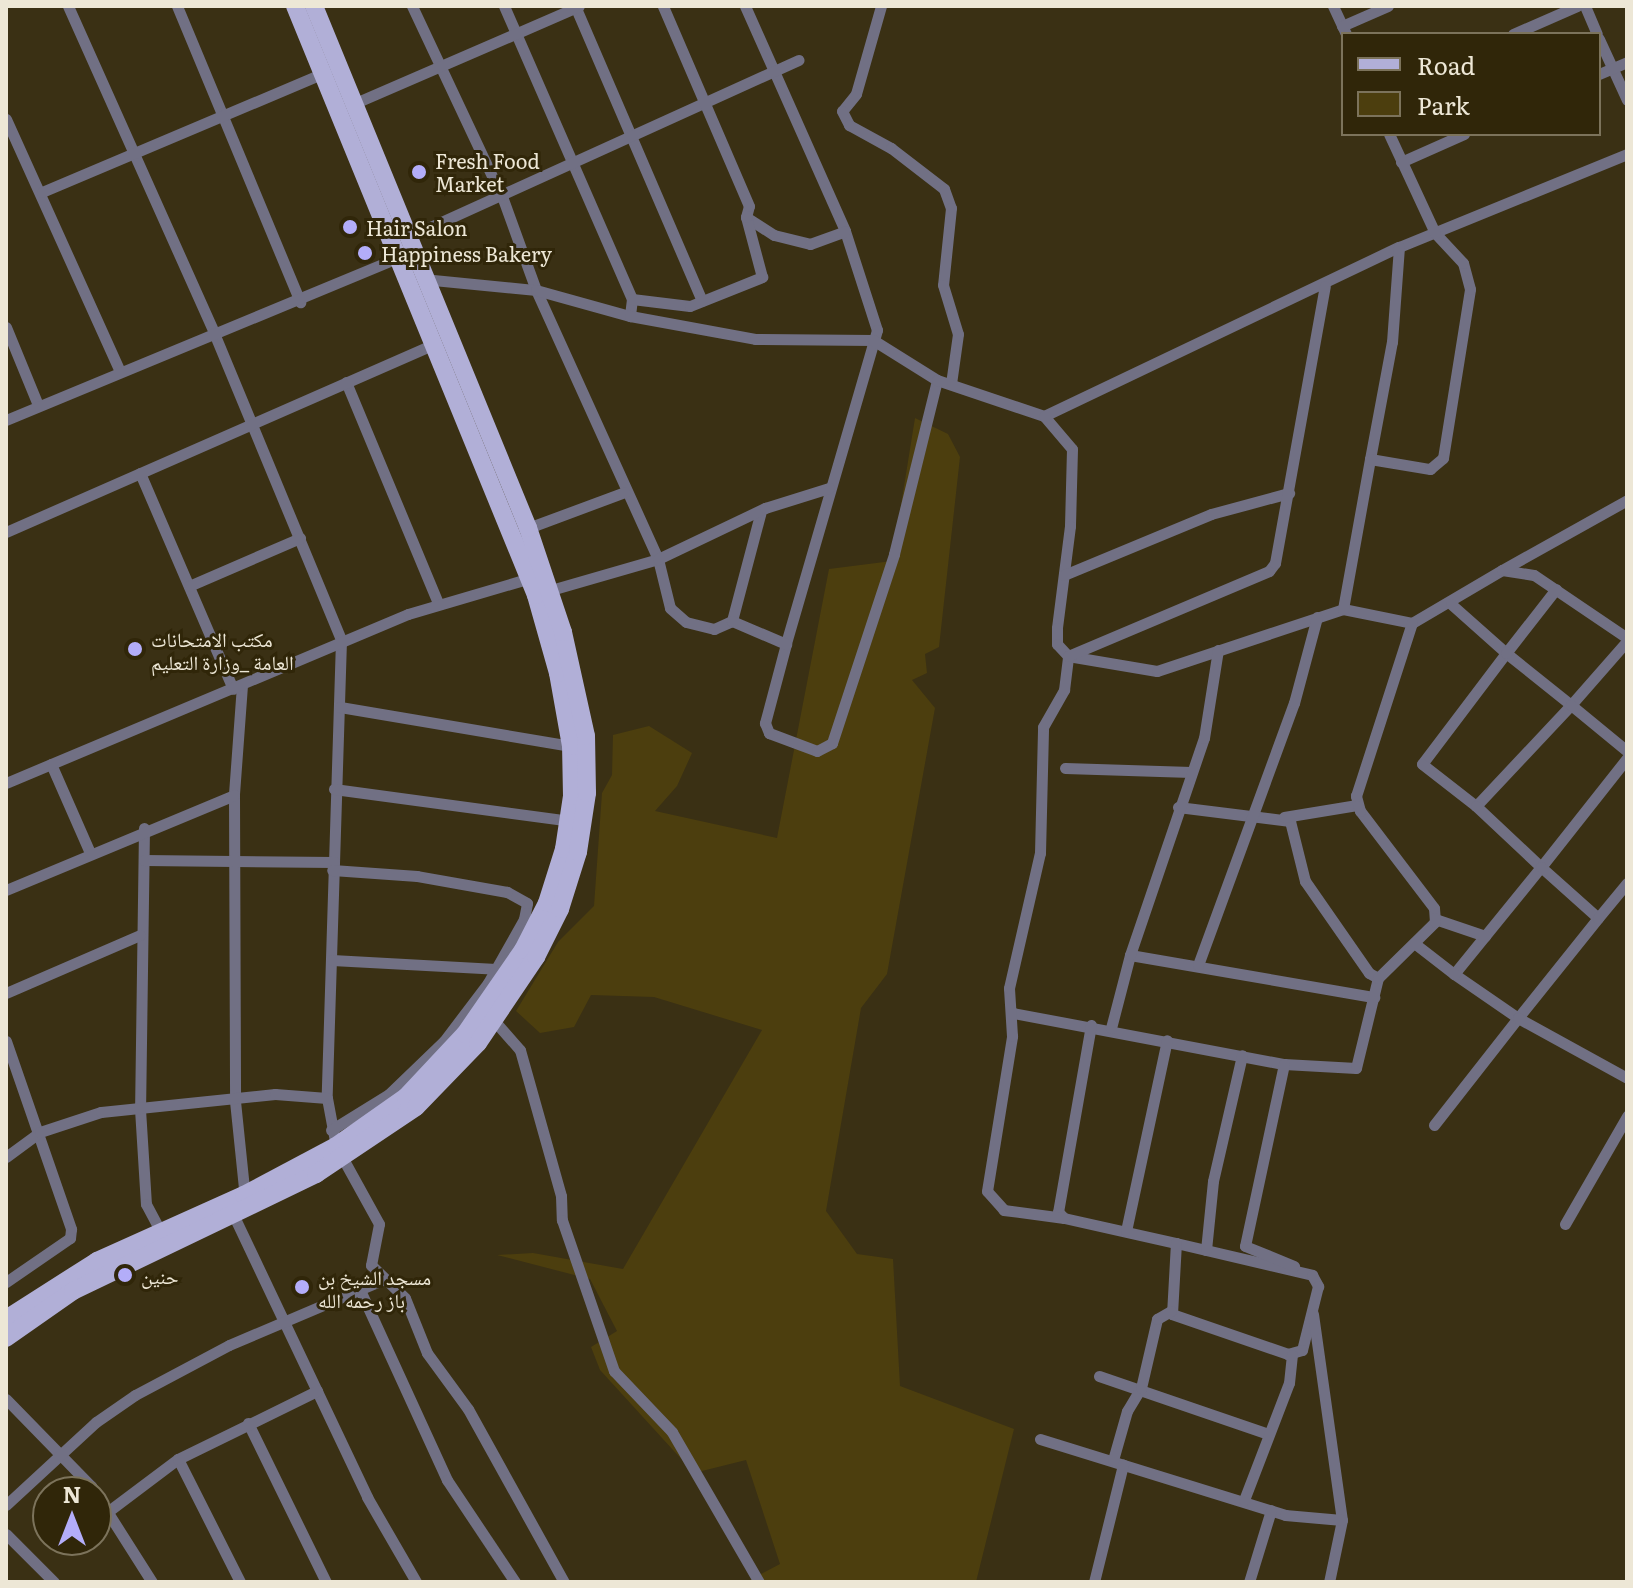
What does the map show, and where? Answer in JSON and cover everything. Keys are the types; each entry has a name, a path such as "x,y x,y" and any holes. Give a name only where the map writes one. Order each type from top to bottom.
{"main road":[{"path":"295,6 330,70 353,104 400,246"},
{"path":"314,6 330,70 400,246 528,528 571,746 576,821"},
{"path":"6,1338 73,1291 238,1206 337,1145 406,1097 489,1015 508,974 554,906 587,764 582,707 539,588 435,344 417,279"},
{"path":"6,1319 61,1280 161,1232 238,1206"}],"street":[{"path":"68,6 214,333 341,640 334,789 327,1098 337,1145 379,1224 371,1265 382,1280 405,1298 427,1353 468,1409 564,1582"},
{"path":"177,6 300,302"},
{"path":"412,6 503,199 536,290 658,559 670,608 686,622 714,629 732,621 786,644"},
{"path":"504,6 519,32 632,299 630,316"},
{"path":"353,104 577,6 702,301"},
{"path":"632,299 690,306 762,277 746,217 749,206 708,103 663,6"},
{"path":"745,6 845,231 852,263 876,318 873,340 786,644 766,729 825,750 846,714 885,583 937,380"},
{"path":"881,6 856,94 842,111 849,125 891,148 944,189 951,208 943,285 958,334 951,384"},
{"path":"1333,6 1344,30 1388,6"},
{"path":"1518,32 1577,6"},
{"path":"1585,6 1596,32"},
{"path":"1601,43 1627,100"},
{"path":"6,420 214,333 300,302 400,246 799,60"},
{"path":"1601,73 1627,62"},
{"path":"42,192 223,118 330,70"},
{"path":"6,119 20,153 42,192 120,371"},
{"path":"1370,459 1430,469 1443,458 1470,289 1463,263 1435,233 1390,136"},
{"path":"1401,162 1460,136"},
{"path":"6,159 20,153"},
{"path":"1044,416 1325,286 1399,247 1627,154"},
{"path":"746,217 774,235 810,244 845,231"},
{"path":"1343,609 1392,342 1399,247"},
{"path":"417,279 536,290 630,316 772,341 873,340 937,380 1044,416 1072,449 1057,644 1068,656 1157,671 1343,609 1412,623 1451,604 1502,570 1627,500"},
{"path":"1068,656 1269,571 1289,493 1325,286"},
{"path":"6,327 38,405"},
{"path":"6,532 435,344"},
{"path":"346,382 438,603"},
{"path":"140,473 237,687 234,795 238,1206 285,1323 367,1497 416,1582"},
{"path":"6,783 341,640 438,603 539,588 658,559 761,511 829,488"},
{"path":"528,528 625,492"},
{"path":"1064,575 1211,514 1289,493"},
{"path":"732,621 761,511"},
{"path":"189,586 300,538"},
{"path":"1476,806 1571,705 1627,639 1534,575 1502,570"},
{"path":"1556,589 1422,764 1476,806 1598,918"},
{"path":"1451,604 1627,751"},
{"path":"1198,965 1250,815 1294,703 1317,617"},
{"path":"1357,805 1412,623"},
{"path":"1111,1028 1130,955 1204,738 1218,650"},
{"path":"1068,656 1064,690 1043,727 1040,853 1009,988 1013,1013 989,1198 1004,1210 1126,1231 1308,1274"},
{"path":"340,707 571,746"},
{"path":"1454,974 1627,758"},
{"path":"51,764 90,853"},
{"path":"1065,768 1191,772"},
{"path":"334,789 576,821"},
{"path":"6,890 144,828 234,795"},
{"path":"1013,1013 1111,1028 1284,1064 1356,1068 1378,978 1435,919 1434,908 1357,805"},
{"path":"1178,807 1284,817 1357,805"},
{"path":"1284,817 1312,893 1378,978"},
{"path":"144,828 140,935 140,1109 146,1204 161,1232"},
{"path":"144,860 236,860 333,866 417,876 525,898 524,919 508,974 426,1060 337,1145"},
{"path":"1434,1125 1627,883"},
{"path":"1435,919 1485,936"},
{"path":"6,993 140,935"},
{"path":"1414,943 1518,1018 1627,1078"},
{"path":"1130,955 1374,997"},
{"path":"332,960 508,974"},
{"path":"489,1015 520,1050 561,1196 562,1220 614,1371 672,1432 759,1582"},
{"path":"1064,1218 1058,1212 1062,1174 1091,1025"},
{"path":"1126,1231 1167,1040"},
{"path":"6,1282 70,1238 71,1229 40,1132 7,1047"},
{"path":"1206,1250 1213,1181 1242,1055"},
{"path":"1176,1243 1171,1311 1177,1318 1292,1355 1302,1350 1318,1281 1245,1246 1284,1064"},
{"path":"6,1157 40,1132 101,1112 235,1101 275,1094 327,1098"},
{"path":"1565,1224 1627,1116"},
{"path":"6,1505 58,1455 135,1395 218,1350 382,1280"},
{"path":"360,1290 447,1480 515,1582"},
{"path":"1312,1308 1342,1520 1328,1582"},
{"path":"1094,1582 1127,1411 1141,1388 1157,1319 1171,1311"},
{"path":"1244,1500 1289,1383 1292,1355"},
{"path":"1099,1376 1268,1434"},
{"path":"112,1508 178,1459 317,1391"},
{"path":"6,1399 78,1476"},
{"path":"248,1423 326,1582"},
{"path":"1040,1439 1271,1510 1342,1520"},
{"path":"178,1459 240,1582"},
{"path":"1249,1582 1271,1510"},
{"path":"112,1513 152,1582"},
{"path":"6,1534 54,1582"}],"green space":[{"path":"915,418 948,434 960,457 939,647 925,654 927,673 912,680 935,708 887,974 861,1008 826,1211 857,1254 893,1259 900,1386 1014,1429 976,1582 746,1582 780,1564 746,1460 694,1473 600,1370 591,1347 617,1331 590,1279 497,1255 533,1253 623,1269 762,1030 654,997 591,995 574,1027 540,1033 516,1011 558,942 594,906 602,793 612,775 613,735 649,726 692,753 677,786 655,811 777,838 829,569 892,561"}],"place":[{"name":"Fresh Food Market","path":"419,172"},
{"name":"Hair Salon","path":"350,227"},
{"name":"Happiness Bakery","path":"365,253"},
{"name":"مكتب الامتحانات العامة _وزارة التعليم","path":"135,649"},
{"name":"حنين","path":"125,1275"},
{"name":"مسجد الشيخ بن باز رحمه الله","path":"302,1287"}]}
